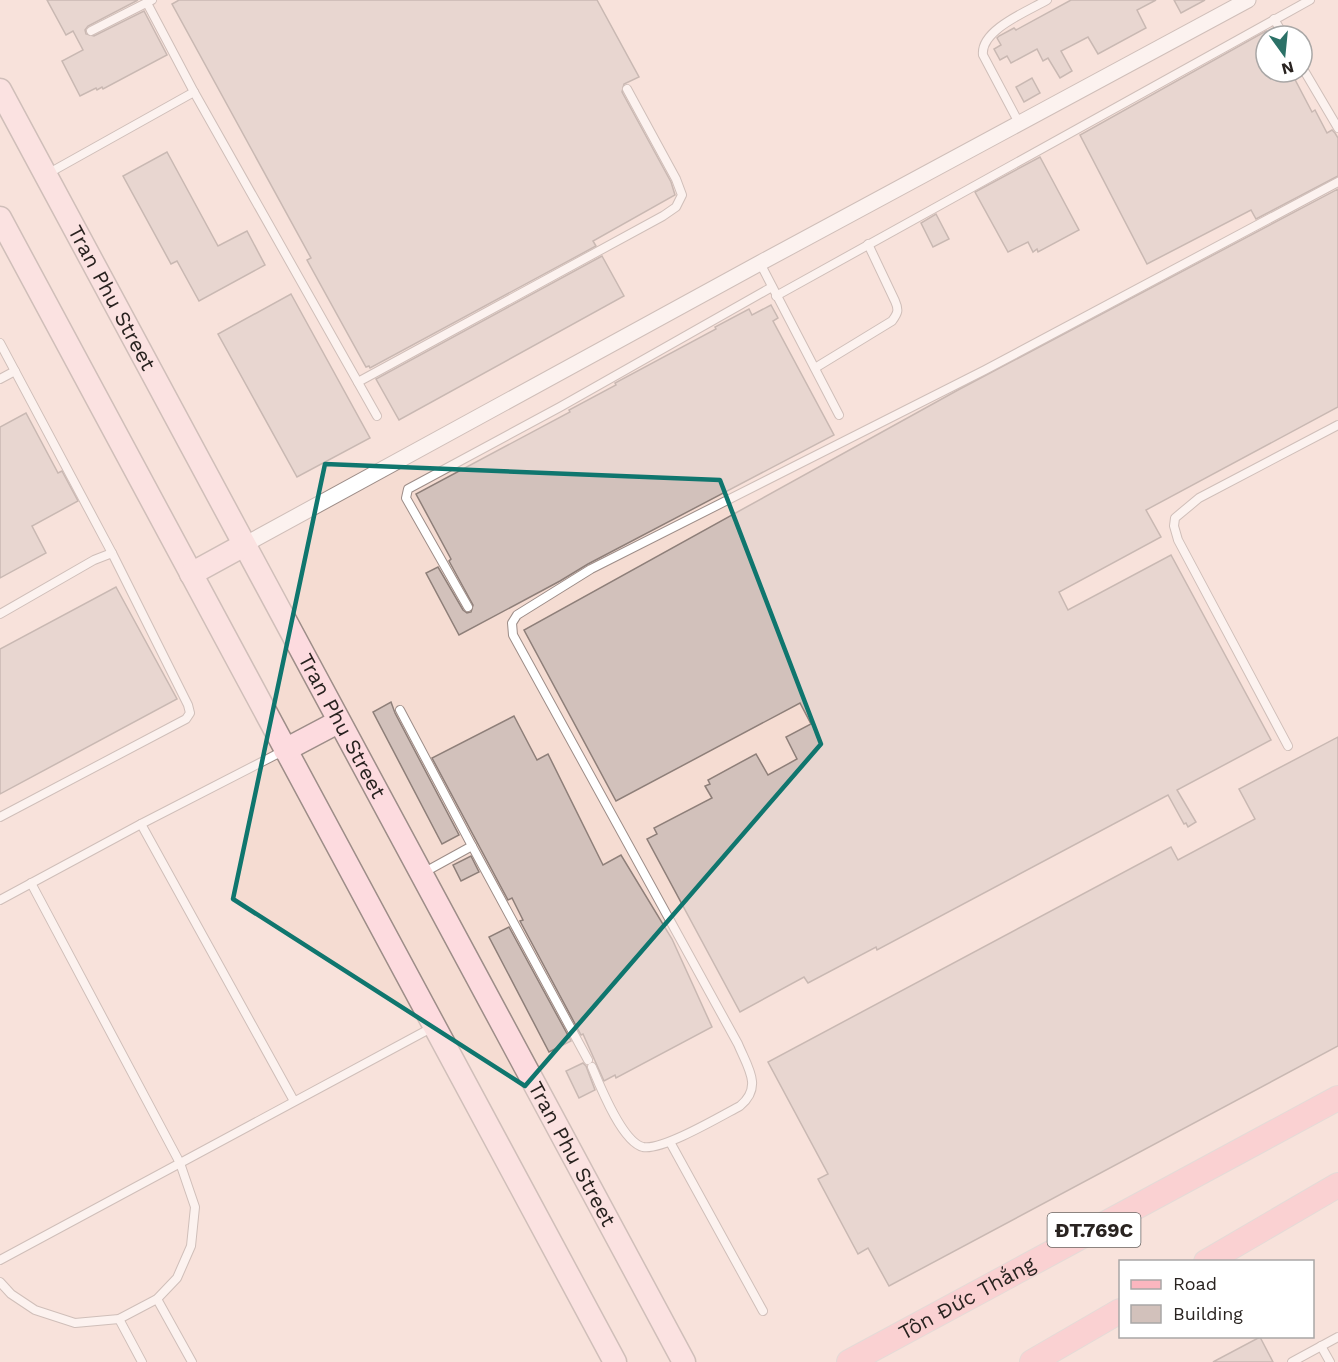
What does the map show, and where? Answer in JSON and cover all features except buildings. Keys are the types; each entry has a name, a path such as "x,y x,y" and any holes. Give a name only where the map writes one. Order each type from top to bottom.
{"main road":[{"name":"Tran Phu Street","path":"0,90 684,1362"},
{"path":"0,218 614,1361"},
{"path":"191,574 244,545"},
{"path":"285,750 338,722"},
{"name":"Tôn Đức Thắng","path":"849,1362 1338,1098"},
{"path":"1209,1260 1338,1185"},
{"path":"1032,1362 1119,1312"}],"street":[{"path":"244,545 1019,123 1228,5 1248,0"}],"lane":[{"path":"1019,123 983,55 982,46 988,37 1004,24 1047,0"},
{"path":"776,296 1310,0"},
{"path":"91,31 149,1 194,92 377,416"},
{"path":"1274,19 1277,24"},
{"path":"1312,84 1338,128"},
{"path":"358,382 676,207 682,195 676,179 627,90"},
{"path":"46,175 194,92"},
{"path":"400,710 590,1064 612,1112 636,1144 645,1148 662,1146 740,1106 750,1098 752,1077 738,1044 513,635 512,624 517,615 591,569 985,370 1338,182"},
{"path":"815,368 892,321 898,314 895,301 868,244"},
{"path":"760,263 839,415"},
{"path":"468,607 406,498 408,489 560,407 772,287"},
{"path":"0,343 112,553 190,713 186,719 0,817"},
{"path":"0,379 15,371"},
{"path":"1288,746 1179,540 1174,526 1176,518 1200,498 1338,425"},
{"path":"0,614 94,560 112,553"},
{"path":"0,900 285,750"},
{"path":"141,824 294,1101"},
{"path":"420,874 472,846"},
{"path":"0,1282 11,1294 35,1310 75,1323 119,1319 157,1299 177,1278 191,1246 195,1207 180,1163 31,884"},
{"path":"0,1260 434,1027"},
{"path":"670,1142 763,1311"},
{"path":"157,1299 192,1362"},
{"path":"119,1319 142,1362"},
{"path":"1292,1362 1338,1337"},
{"path":"1321,1346 1330,1362"}],"highlighted area":[{"path":"325,464 720,480 821,744 525,1086 233,899"}],"shaded area":[{"path":"0,0 1338,0 1338,1362 0,1362"}]}
